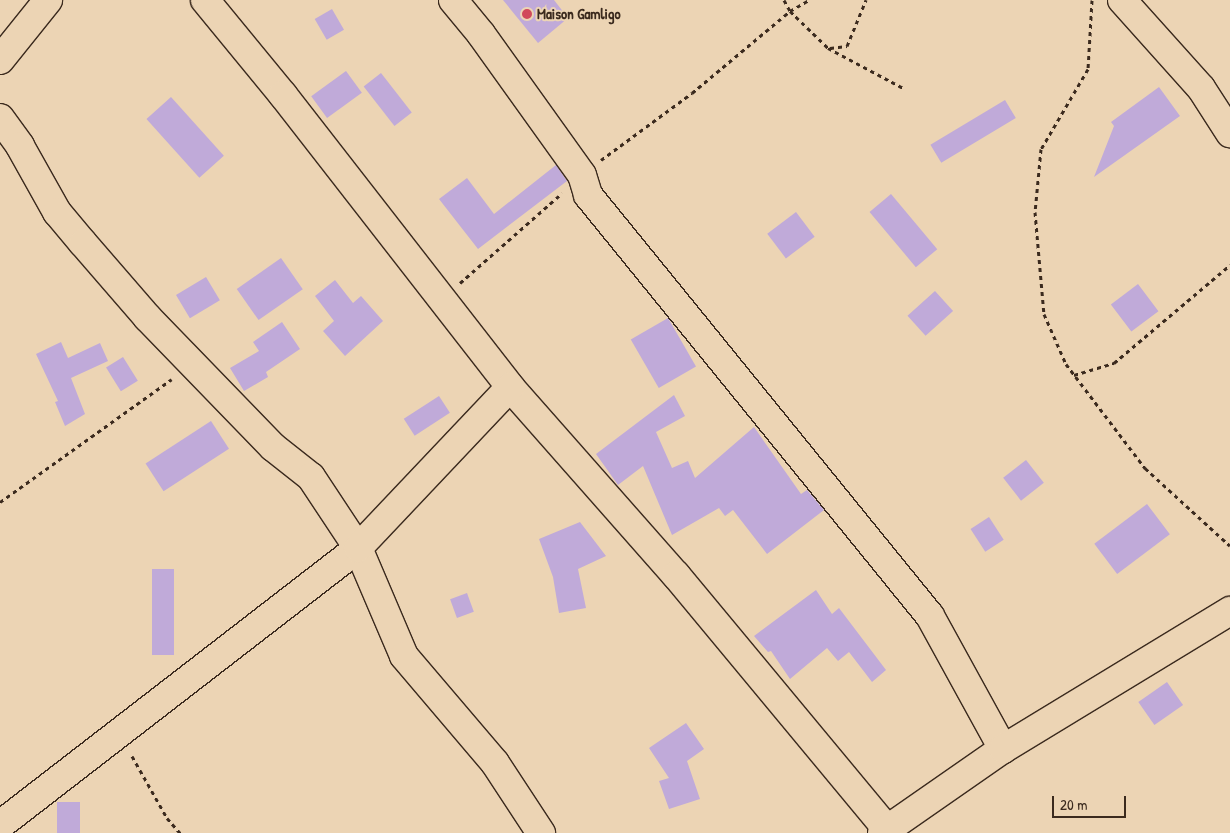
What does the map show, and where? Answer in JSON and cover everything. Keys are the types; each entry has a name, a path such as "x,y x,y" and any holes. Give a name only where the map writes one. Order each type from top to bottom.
{"street":[{"path":"0,60 48,0"},
{"path":"205,0 283,95 510,387 676,575 886,832 1003,749 1230,611"},
{"path":"453,0 481,34 582,175 588,195 930,616 1003,749"},
{"path":"1122,0 1201,88 1230,133"},
{"path":"0,118 20,146 57,212 147,317 273,447 311,478 358,548 404,656 495,763 541,833"},
{"path":"0,825 358,548 510,387"}],"path":[{"path":"784,0 790,11 828,48 905,89"},
{"path":"441,300 582,175 692,93 790,11 809,0"},
{"path":"828,48 847,46 866,0"},
{"path":"1092,0 1088,69 1041,149 1035,212 1044,314 1066,364 1145,468 1230,546"},
{"path":"1074,374 1114,363 1230,266"},
{"path":"0,502 193,364"},
{"path":"120,734 167,818 180,833"}],"building":[{"path":"503,0 554,0 568,18 538,43"},
{"path":"332,9 344,30 327,40 315,19"},
{"path":"346,71 362,93 327,118 311,96"},
{"path":"381,73 412,112 394,126 364,87"},
{"path":"1159,87 1180,116 1094,177 1114,126 1111,122"},
{"path":"171,97 224,156 199,178 146,119"},
{"path":"1005,100 1016,118 941,163 930,145"},
{"path":"556,165 567,181 478,249 439,199 467,178 494,214"},
{"path":"891,194 937,249 916,267 870,212"},
{"path":"796,212 815,237 786,258 767,234"},
{"path":"281,258 303,289 259,320 237,289"},
{"path":"206,277 220,300 190,318 176,295"},
{"path":"335,280 353,303 361,296 383,321 345,356 323,331 334,321 315,296"},
{"path":"1138,284 1158,311 1131,332 1111,304"},
{"path":"935,291 953,311 926,336 908,316"},
{"path":"668,318 696,366 659,388 631,340"},
{"path":"282,322 300,349 266,372 268,377 244,391 230,368 259,351 253,342"},
{"path":"61,342 68,358 100,343 108,361 71,378 85,414 65,426 55,402 58,401 36,354"},
{"path":"123,357 138,381 121,391 106,368"},
{"path":"674,395 685,416 656,432 672,468 688,461 695,478 754,427 801,494 807,490 824,510 767,554 733,510 725,516 719,508 672,535 643,466 618,485 596,454"},
{"path":"439,396 450,413 415,436 404,419"},
{"path":"211,421 229,449 164,491 146,463"},
{"path":"1026,460 1044,483 1021,501 1003,478"},
{"path":"1147,504 1170,534 1117,574 1094,544"},
{"path":"989,517 1004,540 985,552 971,529"},
{"path":"580,522 606,556 578,569 586,608 559,613 553,577 539,539"},
{"path":"152,569 174,569 174,655 152,655"},
{"path":"816,590 832,614 839,608 886,670 872,682 849,652 838,661 827,648 790,679 771,651 768,652 754,636"},
{"path":"467,593 474,612 457,618 450,599"},
{"path":"1167,682 1183,705 1154,725 1138,702"},
{"path":"686,723 704,749 687,761 700,799 669,809 659,781 669,778 649,748"},
{"path":"57,802 80,802 80,833 57,833"}],"place":[{"name":"Maison Gamligo","path":"527,14"}]}
